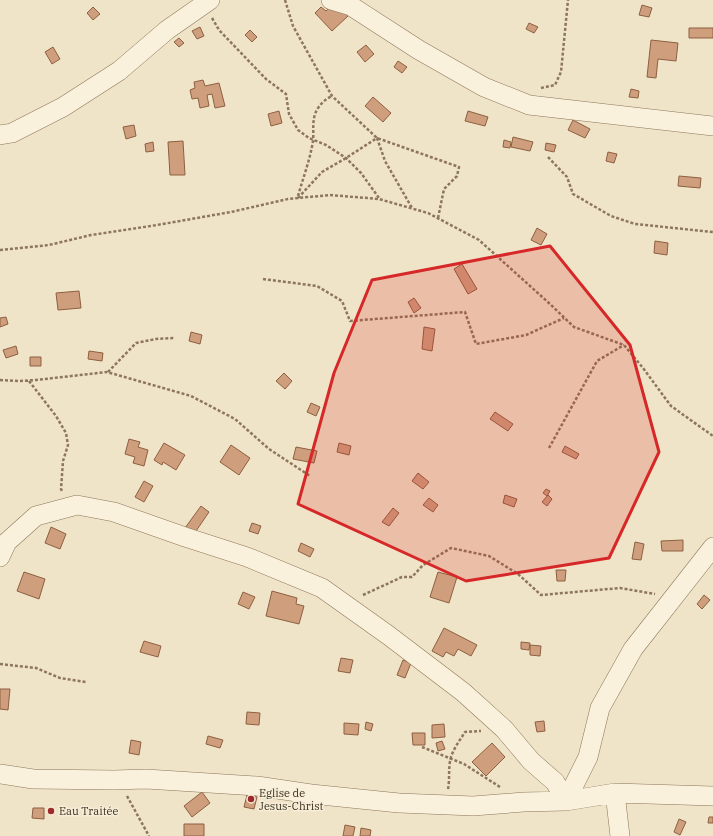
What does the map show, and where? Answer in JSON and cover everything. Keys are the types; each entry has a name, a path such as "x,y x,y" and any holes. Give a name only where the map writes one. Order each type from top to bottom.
{"street":[{"path":"0,147 5,144 6,134 63,107 118,71 167,30 210,0"},
{"path":"331,0 351,6 419,50 484,87 529,104 713,126"},
{"path":"0,557 7,542 36,516 77,505 114,512 185,538 247,557 322,588 463,692 504,729 531,761 555,782 566,801"},
{"path":"566,801 588,757 600,708 633,649 713,547"},
{"path":"0,774 32,779 146,779 257,786 311,794 399,803 473,806 524,802 566,801 615,793 713,796"},
{"path":"615,793 620,836"}],"path":[{"path":"285,0 294,26 332,96 377,138 459,167 457,176 444,189 438,218"},
{"path":"529,104 541,88 555,85 561,72 568,0"},
{"path":"195,11 206,7 219,30 266,79 286,94 289,114 298,130 346,158 361,173 379,199"},
{"path":"298,198 313,139 312,129 316,112 325,99 332,96"},
{"path":"298,198 322,172 377,138"},
{"path":"377,138 385,161 412,208"},
{"path":"548,157 567,177 572,194 611,216 635,224 713,232"},
{"path":"0,250 49,244 91,235 157,225 298,198 330,195 379,199 428,213 478,240 574,327 624,345 671,406 713,436"},
{"path":"263,279 317,286 342,301 350,321 465,312 476,344 526,335 564,318"},
{"path":"107,372 136,343 156,339 174,338"},
{"path":"549,448 597,361 624,345"},
{"path":"0,380 28,381 107,372 191,396 235,419 269,449 310,476"},
{"path":"28,381 42,396 66,433 68,445 63,461 61,489 77,505"},
{"path":"344,604 402,577 412,577 423,565 450,548 489,556 518,574 541,595 620,588 674,598"},
{"path":"0,664 36,668 60,678 86,682"},
{"path":"444,805 450,781 451,758 455,748 465,732 504,729"},
{"path":"422,747 451,758 471,768 524,802"},
{"path":"114,780 129,799 149,836"}],"highlighted area":[{"path":"550,246 630,345 659,452 609,558 466,581 298,504 334,373 372,280"}],"building":[{"path":"335,3 348,16 332,31 315,13 321,7 326,11"},
{"path":"642,5 652,8 649,17 639,15"},
{"path":"93,7 100,14 93,20 87,13"},
{"path":"529,23 538,27 534,33 526,29"},
{"path":"200,27 204,36 197,39 192,31"},
{"path":"689,28 713,28 713,38 689,38"},
{"path":"250,30 257,37 252,42 245,35"},
{"path":"179,38 184,43 179,47 174,42"},
{"path":"651,40 678,43 676,61 658,59 656,78 647,77"},
{"path":"366,45 374,54 365,62 357,52"},
{"path":"53,47 60,59 52,64 45,52"},
{"path":"398,61 407,67 402,73 394,67"},
{"path":"203,80 205,86 219,83 225,106 215,108 212,94 207,95 209,106 200,108 198,98 192,99 190,90 195,88 194,82"},
{"path":"631,89 639,91 638,98 629,97"},
{"path":"373,97 391,113 383,122 365,106"},
{"path":"279,111 282,123 271,126 268,114"},
{"path":"468,111 488,117 485,126 465,121"},
{"path":"573,120 590,129 585,138 568,130"},
{"path":"134,125 136,136 126,139 123,127"},
{"path":"513,137 533,142 530,151 511,147"},
{"path":"504,140 511,142 510,148 503,147"},
{"path":"183,141 185,175 170,175 168,142"},
{"path":"153,142 154,151 146,152 145,144"},
{"path":"546,143 556,145 554,152 545,150"},
{"path":"608,152 617,154 614,163 606,161"},
{"path":"679,176 701,178 700,188 678,186"},
{"path":"537,228 547,234 541,245 531,240"},
{"path":"655,241 668,243 667,255 654,253"},
{"path":"462,264 477,289 468,294 454,269"},
{"path":"79,291 81,308 58,310 56,293"},
{"path":"414,298 421,308 414,313 408,302"},
{"path":"6,317 8,324 0,327 0,318"},
{"path":"424,327 435,329 432,351 422,349"},
{"path":"191,332 202,335 200,344 189,341"},
{"path":"16,346 18,354 6,358 3,350"},
{"path":"89,351 103,353 102,361 88,359"},
{"path":"30,357 41,357 41,366 30,366"},
{"path":"284,373 292,381 285,389 276,381"},
{"path":"311,403 320,407 316,416 307,412"},
{"path":"495,412 513,424 508,431 490,419"},
{"path":"129,439 140,442 138,447 148,450 144,466 133,463 135,457 125,454"},
{"path":"164,443 185,455 176,470 163,462 162,465 154,460"},
{"path":"339,443 351,446 349,455 337,452"},
{"path":"231,445 250,458 239,475 220,462"},
{"path":"565,446 579,454 576,459 562,452"},
{"path":"296,447 317,451 314,463 293,459"},
{"path":"418,473 429,482 423,489 412,481"},
{"path":"144,481 153,486 144,502 135,497"},
{"path":"546,489 550,491 547,496 543,493"},
{"path":"505,495 517,499 514,507 503,503"},
{"path":"548,495 552,499 547,506 542,502"},
{"path":"429,498 438,505 433,512 423,505"},
{"path":"201,506 209,512 194,534 185,528"},
{"path":"393,508 399,513 389,526 382,522"},
{"path":"252,523 261,526 258,534 249,531"},
{"path":"51,527 66,534 60,549 45,543"},
{"path":"683,540 683,551 662,551 661,541"},
{"path":"635,542 644,544 641,560 632,559"},
{"path":"301,543 314,549 310,557 298,551"},
{"path":"556,570 566,570 565,581 557,581"},
{"path":"24,572 45,579 39,599 17,591"},
{"path":"438,572 457,577 449,603 430,597"},
{"path":"272,591 297,598 296,604 304,606 299,624 266,616"},
{"path":"243,592 255,597 249,609 238,604"},
{"path":"704,595 710,600 702,609 697,604"},
{"path":"444,628 477,645 471,656 458,649 454,656 446,652 443,657 432,651"},
{"path":"144,641 161,646 158,657 140,652"},
{"path":"521,642 530,643 529,650 521,649"},
{"path":"530,645 541,646 540,656 530,655"},
{"path":"341,658 353,660 350,673 338,671"},
{"path":"403,660 411,663 405,678 397,675"},
{"path":"0,689 10,689 8,710 0,709"},
{"path":"247,712 260,713 259,725 246,724"},
{"path":"544,721 545,731 537,732 535,722"},
{"path":"366,722 373,724 371,731 365,729"},
{"path":"344,723 359,724 358,735 344,734"},
{"path":"444,724 445,737 432,738 432,725"},
{"path":"412,733 425,733 425,745 413,745"},
{"path":"208,736 223,740 220,748 206,744"},
{"path":"131,740 141,742 139,755 129,753"},
{"path":"442,741 445,749 438,751 436,743"},
{"path":"492,743 505,757 486,776 472,762"},
{"path":"202,792 210,803 192,817 184,806"},
{"path":"247,795 257,797 254,809 244,807"},
{"path":"33,808 44,808 44,819 32,818"},
{"path":"709,817 713,817 713,823 708,823"},
{"path":"679,819 686,822 680,835 674,832"},
{"path":"184,824 204,824 204,836 184,836"},
{"path":"345,825 355,827 353,836 343,836"},
{"path":"361,828 371,830 370,836 360,836"}],"place":[{"name":"Eglise de Jesus-Christ","path":"251,799"},
{"name":"Eau Traitée","path":"51,811"}]}
